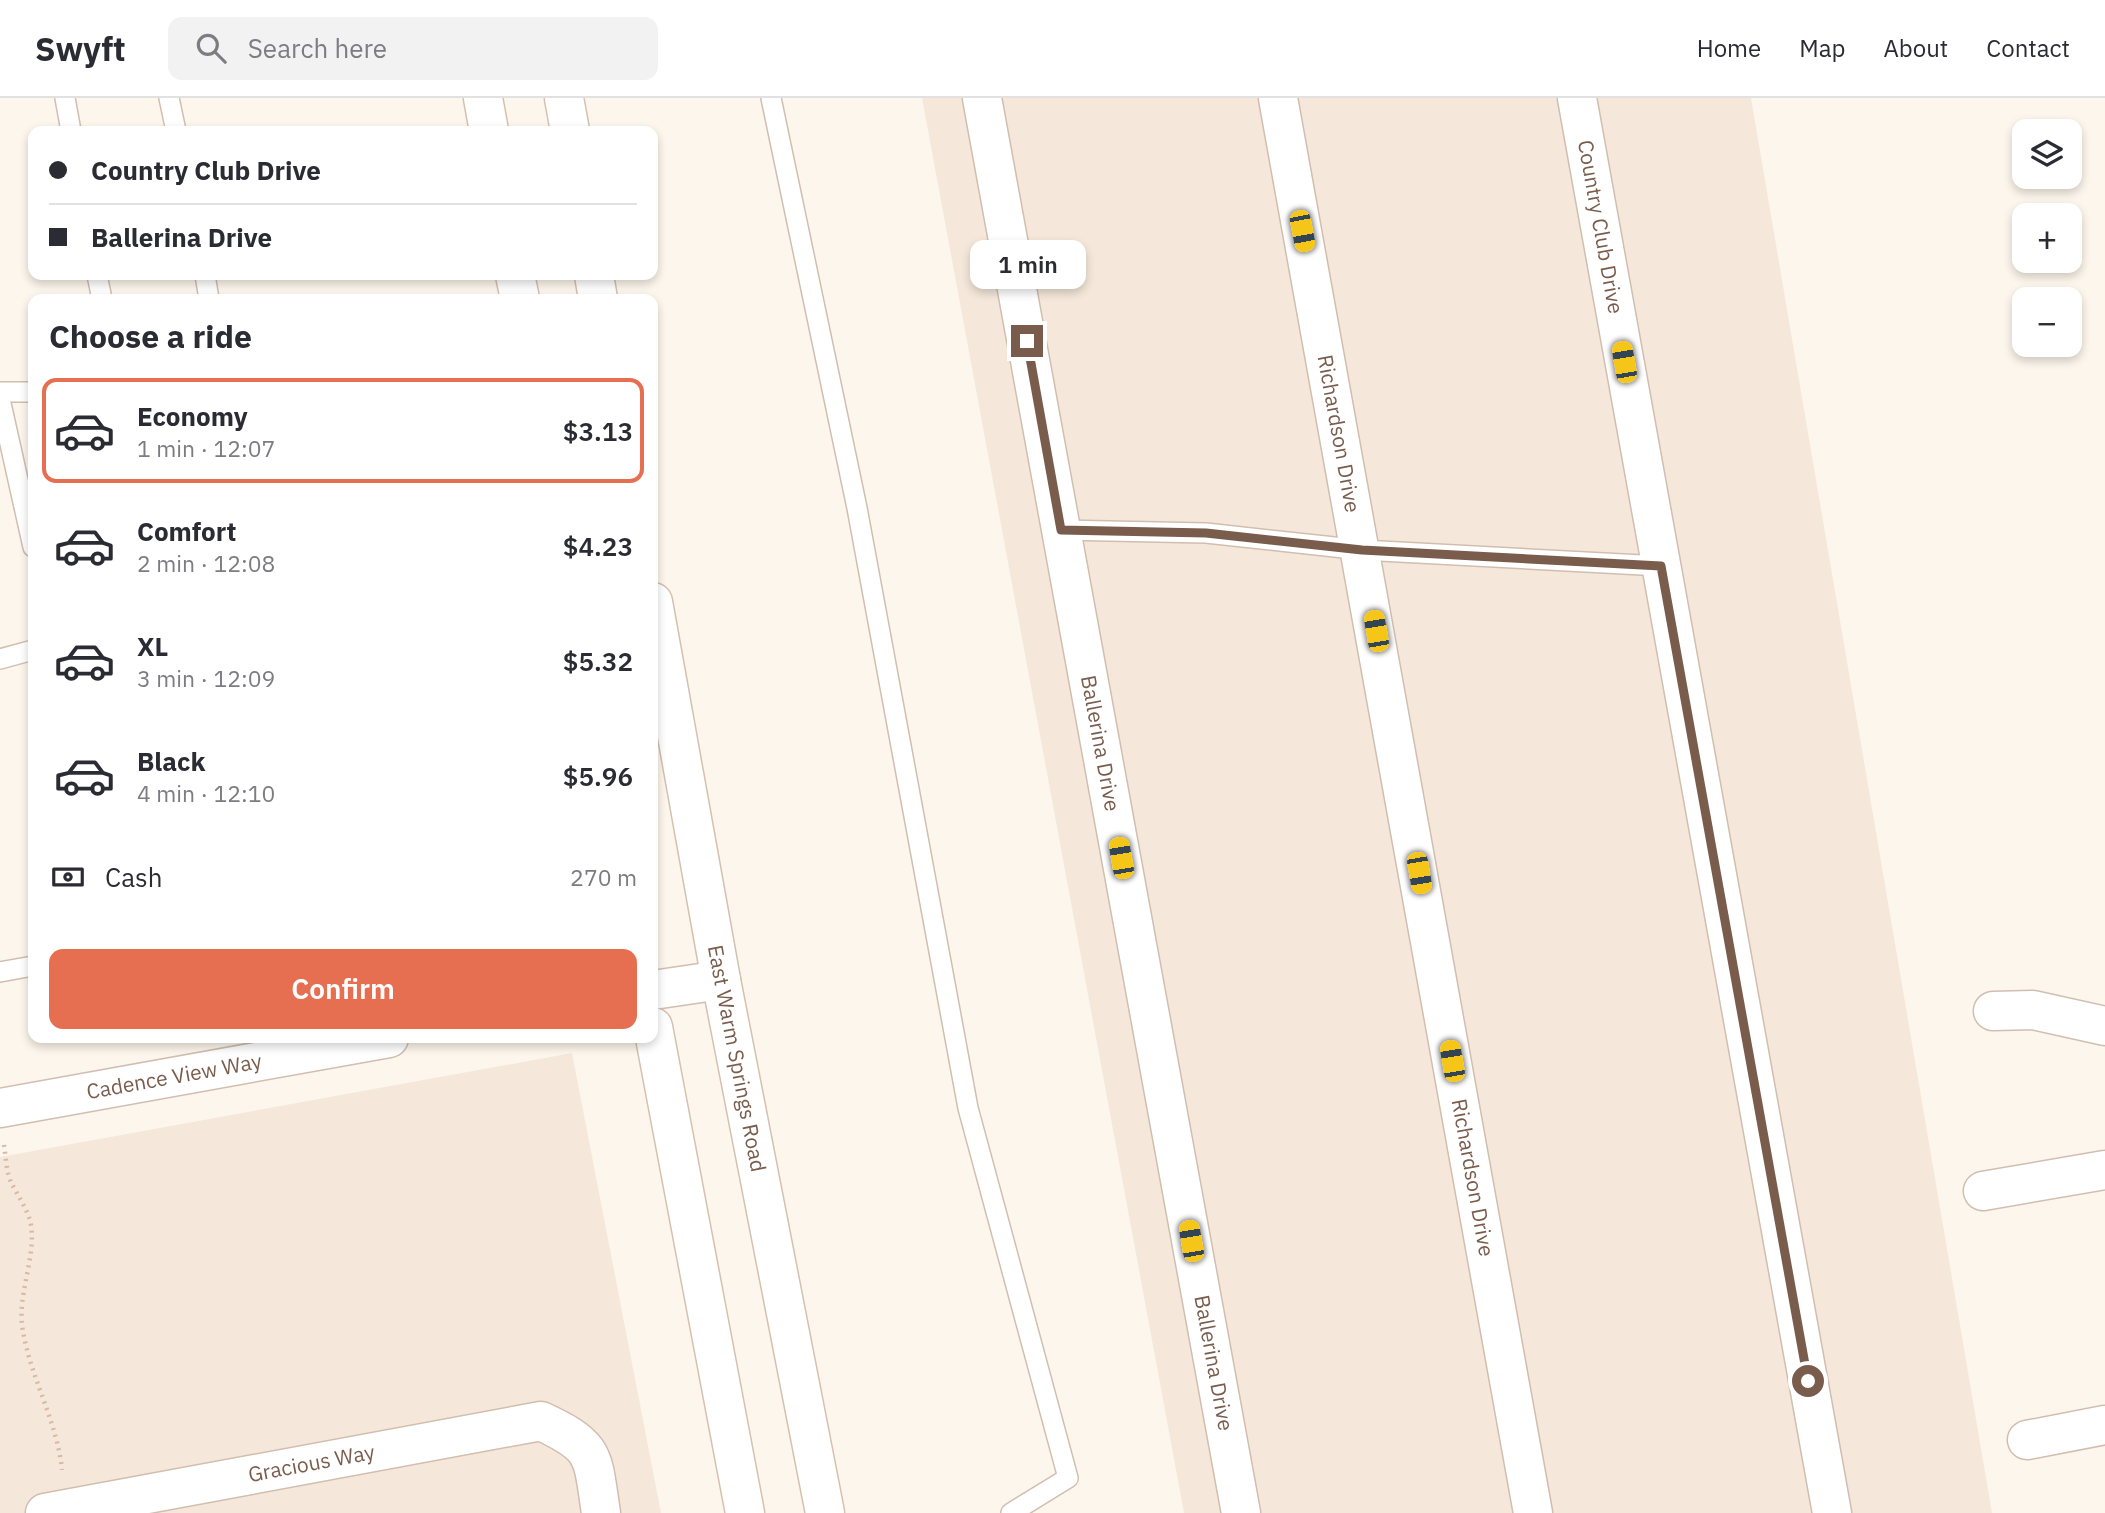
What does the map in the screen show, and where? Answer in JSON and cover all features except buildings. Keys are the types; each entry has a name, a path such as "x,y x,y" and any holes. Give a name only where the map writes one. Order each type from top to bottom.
{"street":[{"path":"483,98 488,126"},
{"path":"564,98 569,126"},
{"name":"Ballerina Drive","path":"982,98 1241,1513"},
{"name":"Richardson Drive","path":"1278,98 1362,550 1533,1513"},
{"name":"Country Club Drive","path":"1577,98 1832,1513"},
{"name":"East Warm Springs Road","path":"658,629 721,980 825,1513"},
{"path":"658,989 721,980"},
{"path":"1993,1010 2033,1010 2105,1026"},
{"name":"Cadence View Way","path":"1,1122 268,1048 328,1043"},
{"path":"656,1043 745,1513"},
{"path":"1983,1191 2105,1170"},
{"name":"Gracious Way","path":"57,1511 541,1421 575,1437 592,1455 601,1513"},
{"path":"2027,1440 2105,1425"}],"lane":[{"path":"65,98 70,126"},
{"path":"169,98 175,126"},
{"path":"771,98 857,508 968,1108 1068,1478 1011,1513"},
{"path":"0,392 28,392"},
{"path":"0,399 28,525"},
{"path":"1061,530 1206,533 1362,550 1661,566"},
{"path":"0,659 28,651"},
{"path":"0,972 28,967"}],"path":[{"path":"1,1122 9,1179 31,1222 33,1246 22,1327 28,1360 46,1402 59,1445 57,1511"}],"shaded area":[{"path":"922,98 1751,98 1992,1513 1184,1513"},
{"path":"572,1053 661,1513 0,1513 0,1157"}],"route":[{"path":"1027,341 1061,530 1206,533 1362,550 1661,566 1808,1381"}]}
